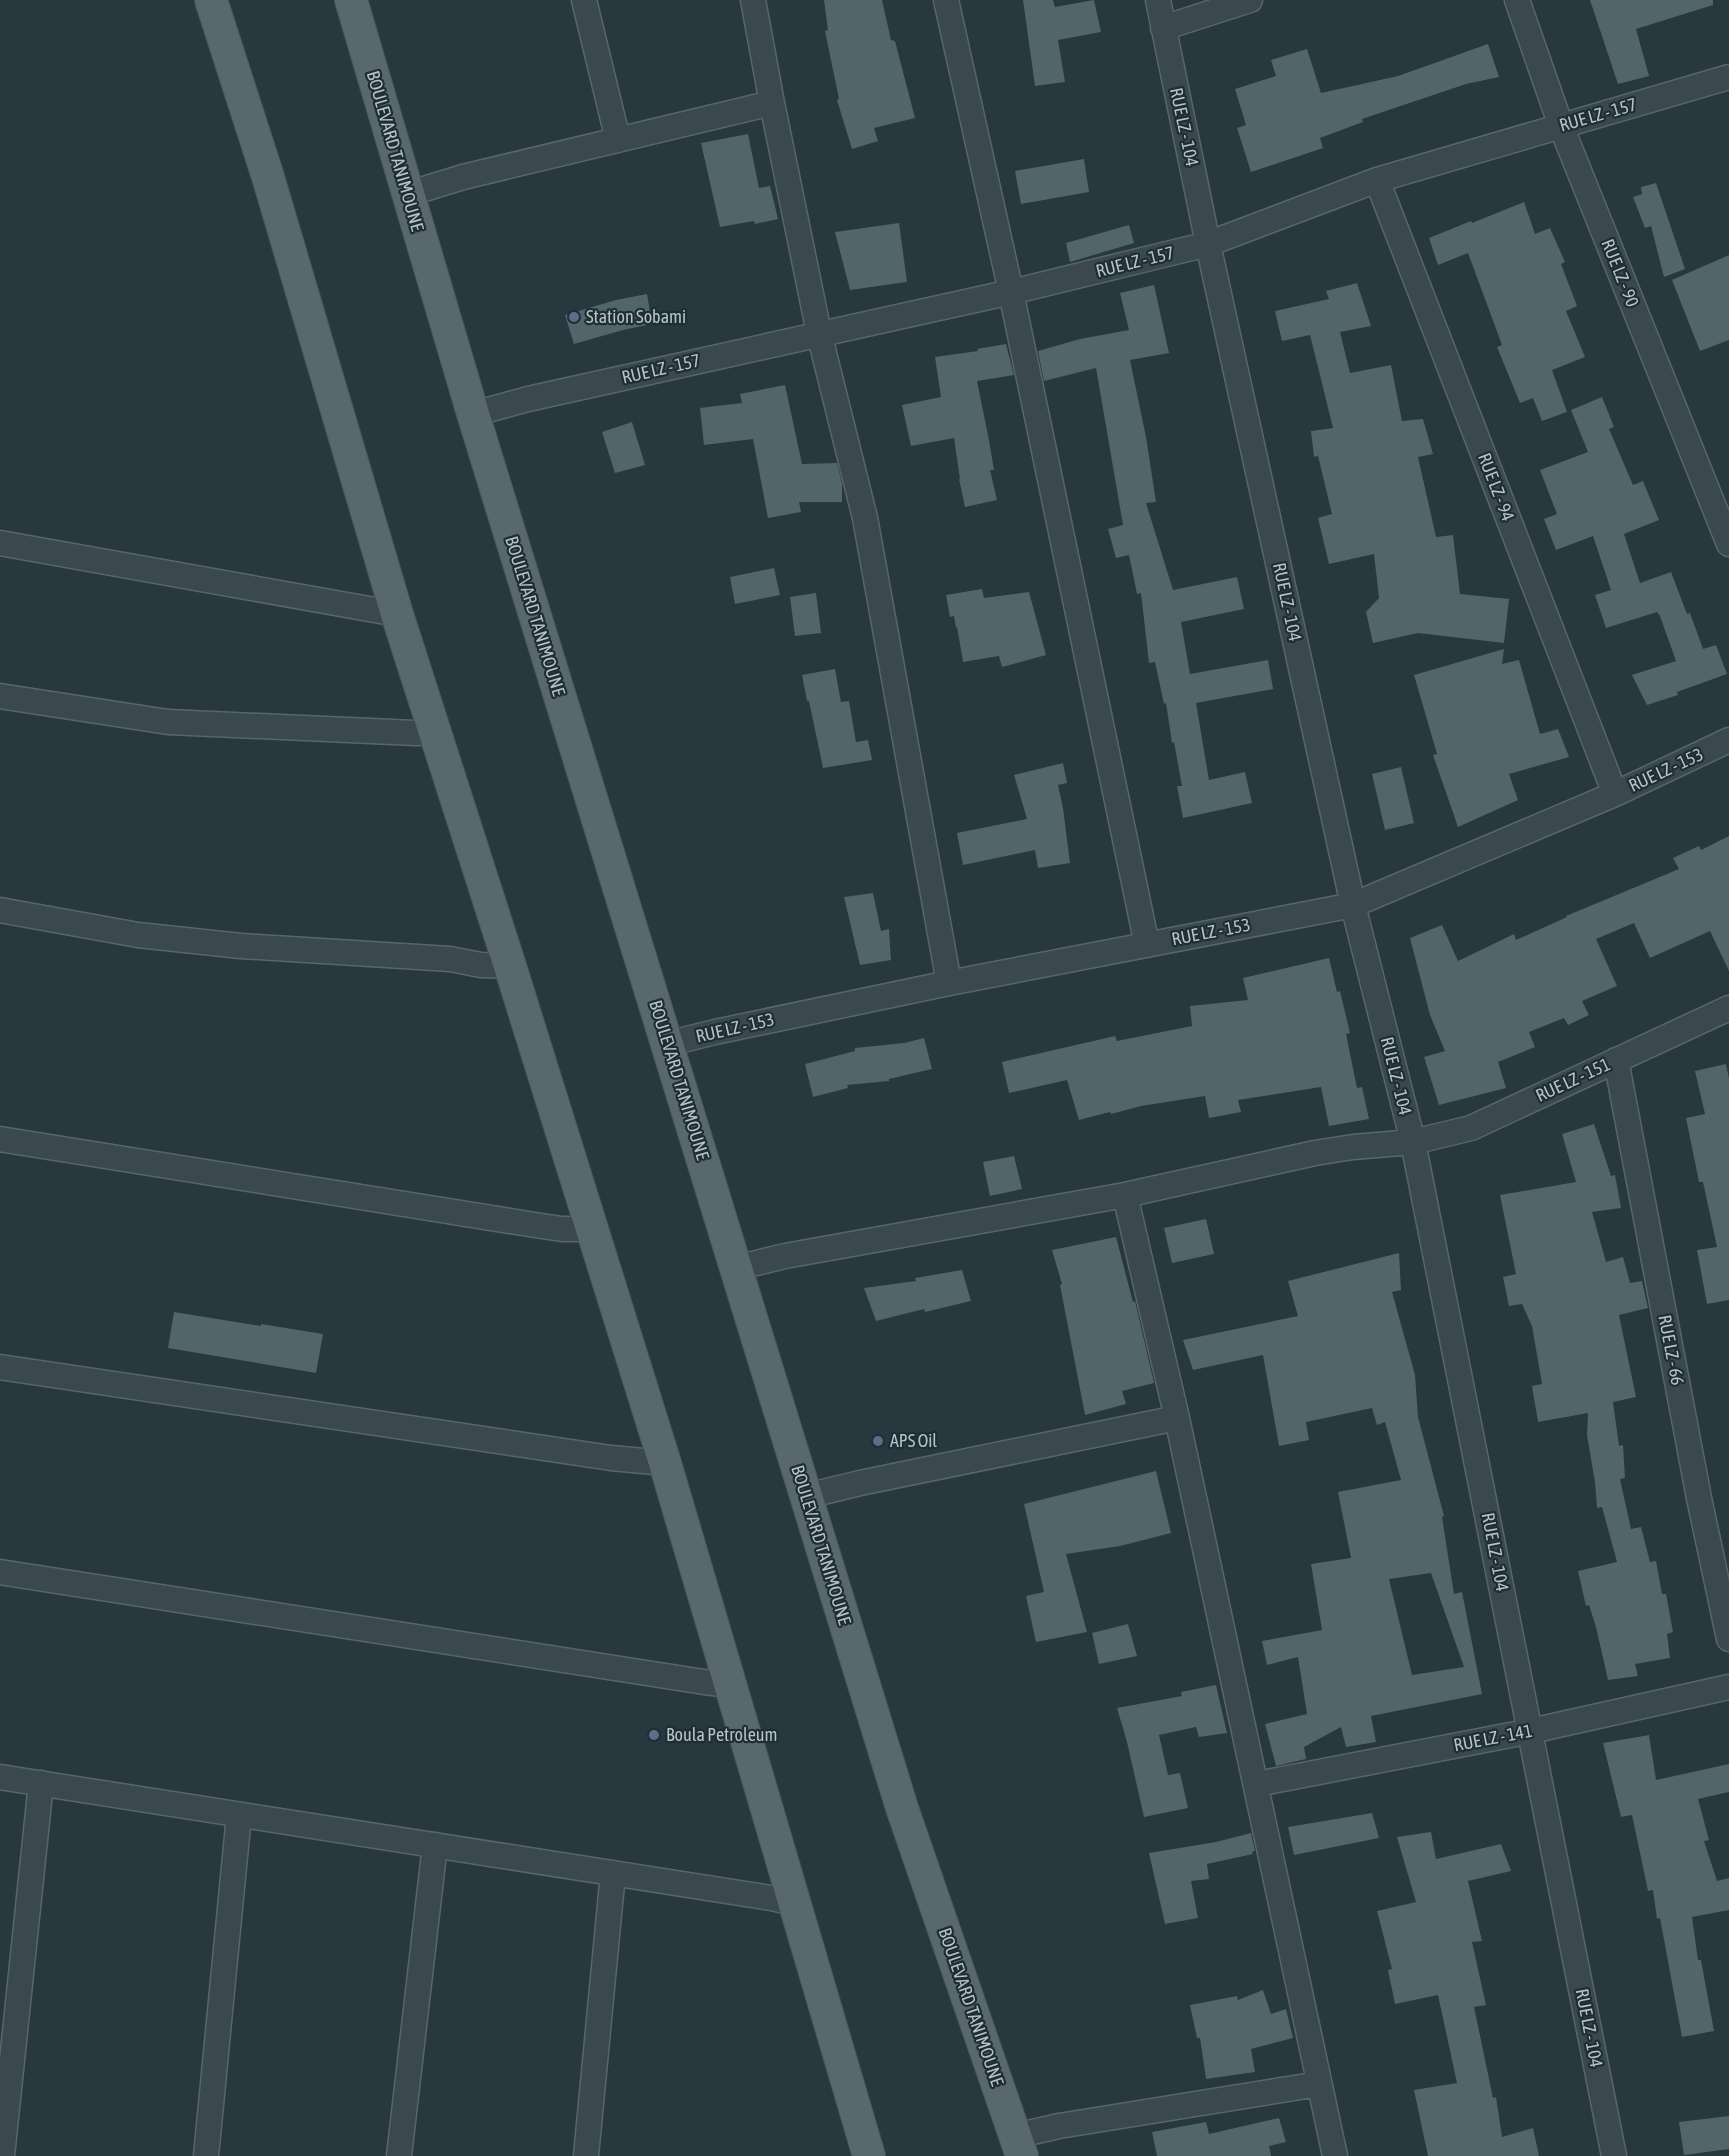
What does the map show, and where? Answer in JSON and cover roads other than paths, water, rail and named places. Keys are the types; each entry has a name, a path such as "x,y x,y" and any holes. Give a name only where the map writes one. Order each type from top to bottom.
{"main road":[{"path":"211,0 268,177 397,614 665,1463 869,2156"},
{"name":"BOULEVARD TANIMOUNE","path":"351,0 473,414 902,1808 1019,2146"}],"street":[{"path":"584,0 618,140"},
{"path":"753,0 819,333 865,519 949,983"},
{"path":"946,0 1011,292 1147,945"},
{"name":"RUE LZ - 104","path":"1158,0 1208,244 1353,905 1413,1142 1614,2156"},
{"path":"1163,28 1250,0"},
{"name":"RUE LZ - 90","path":"1517,0 1561,126 1729,544"},
{"name":"RUE LZ - 157","path":"473,414 528,399 819,333 1011,292 1208,244 1377,180 1729,77"},
{"path":"408,194 463,177 772,103"},
{"name":"RUE LZ - 94","path":"1377,180 1615,794"},
{"path":"0,543 397,614"},
{"path":"0,696 168,722 435,732"},
{"name":"RUE LZ - 153","path":"667,1044 949,983 1353,905 1615,794 1729,741"},
{"path":"0,909 138,935 242,946 450,958 481,965 510,966"},
{"name":"RUE LZ - 151","path":"736,1268 785,1256 1125,1195 1315,1153 1413,1142 1471,1128 1729,1008"},
{"name":"RUE LZ - 66","path":"1616,1060 1699,1498 1729,1639"},
{"path":"0,1139 535,1225 562,1229 592,1229"},
{"path":"1125,1195 1177,1418 1257,1784 1335,2156"},
{"path":"0,1367 611,1458 665,1463"},
{"path":"806,1496 1177,1418"},
{"path":"0,1572 731,1685"},
{"name":"RUE LZ - 141","path":"1257,1784 1531,1731 1729,1687"},
{"path":"0,1777 765,1897 795,1904"},
{"path":"2,2156 41,1783"},
{"path":"206,2156 239,1815"},
{"path":"399,2156 435,1845"},
{"path":"586,2156 613,1874"},
{"path":"1019,2146 1059,2126 1319,2084"}],"place":[{"name":"Station Sobami","path":"574,317"},
{"name":"APS Oil","path":"878,1441"},
{"name":"Boula Petroleum","path":"654,1735"}]}
